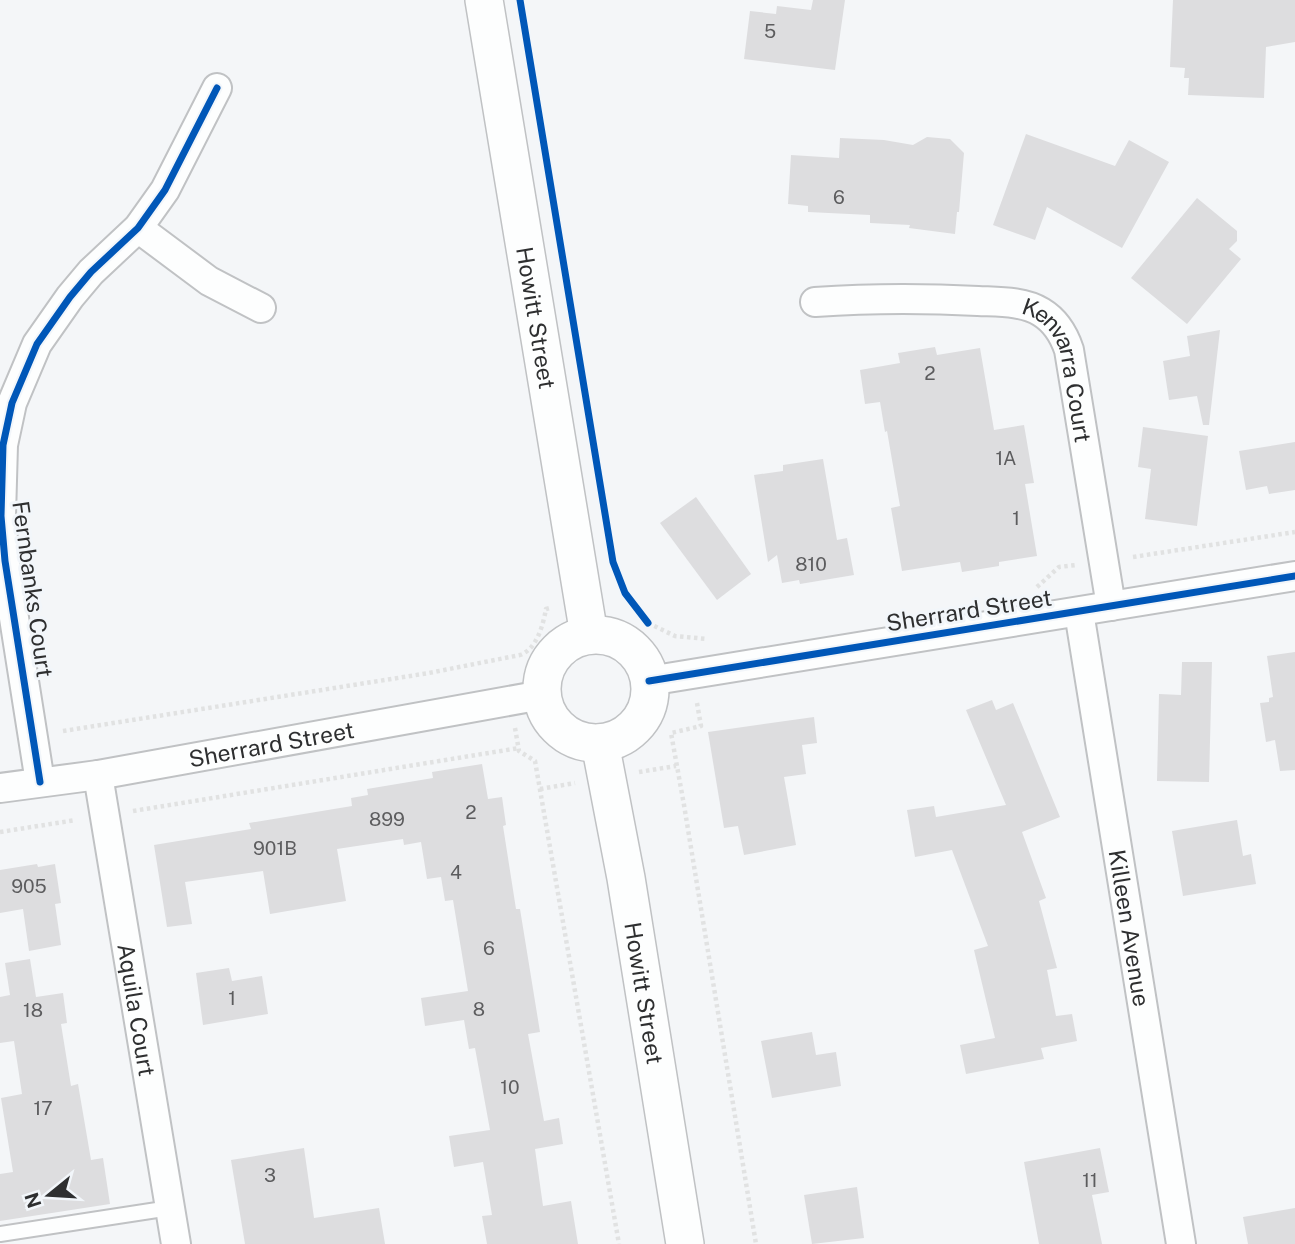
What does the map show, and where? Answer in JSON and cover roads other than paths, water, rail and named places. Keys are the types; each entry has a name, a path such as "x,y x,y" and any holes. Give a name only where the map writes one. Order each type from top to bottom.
{"street":[{"name":"Howitt Street","path":"484,0 586,618"},
{"name":"Fernbanks Court","path":"40,782 5,561 1,516 6,401 37,344 70,296 91,271 138,228 165,190 217,88"},
{"path":"138,228 209,281 261,307"},
{"name":"Kenvarra Court","path":"815,302 887,297 1011,303 1034,308 1048,317 1062,334 1069,351 1111,606"},
{"name":"Sherrard Street","path":"649,681 1295,576"},
{"name":"Killeen Avenue","path":"1079,612 1181,1244"},
{"path":"586,618 628,645 645,664 649,681 647,708 638,723 625,735 600,743 572,738 558,727 547,712 525,698 544,675 551,658 571,640 586,618"},
{"name":"Sherrard Street","path":"0,788 98,775 525,698"},
{"name":"Howitt Street","path":"600,743 626,878 685,1244"},
{"name":"Aquila Court","path":"98,775 176,1244"}],"lane":[{"path":"0,1234 170,1209"}]}
